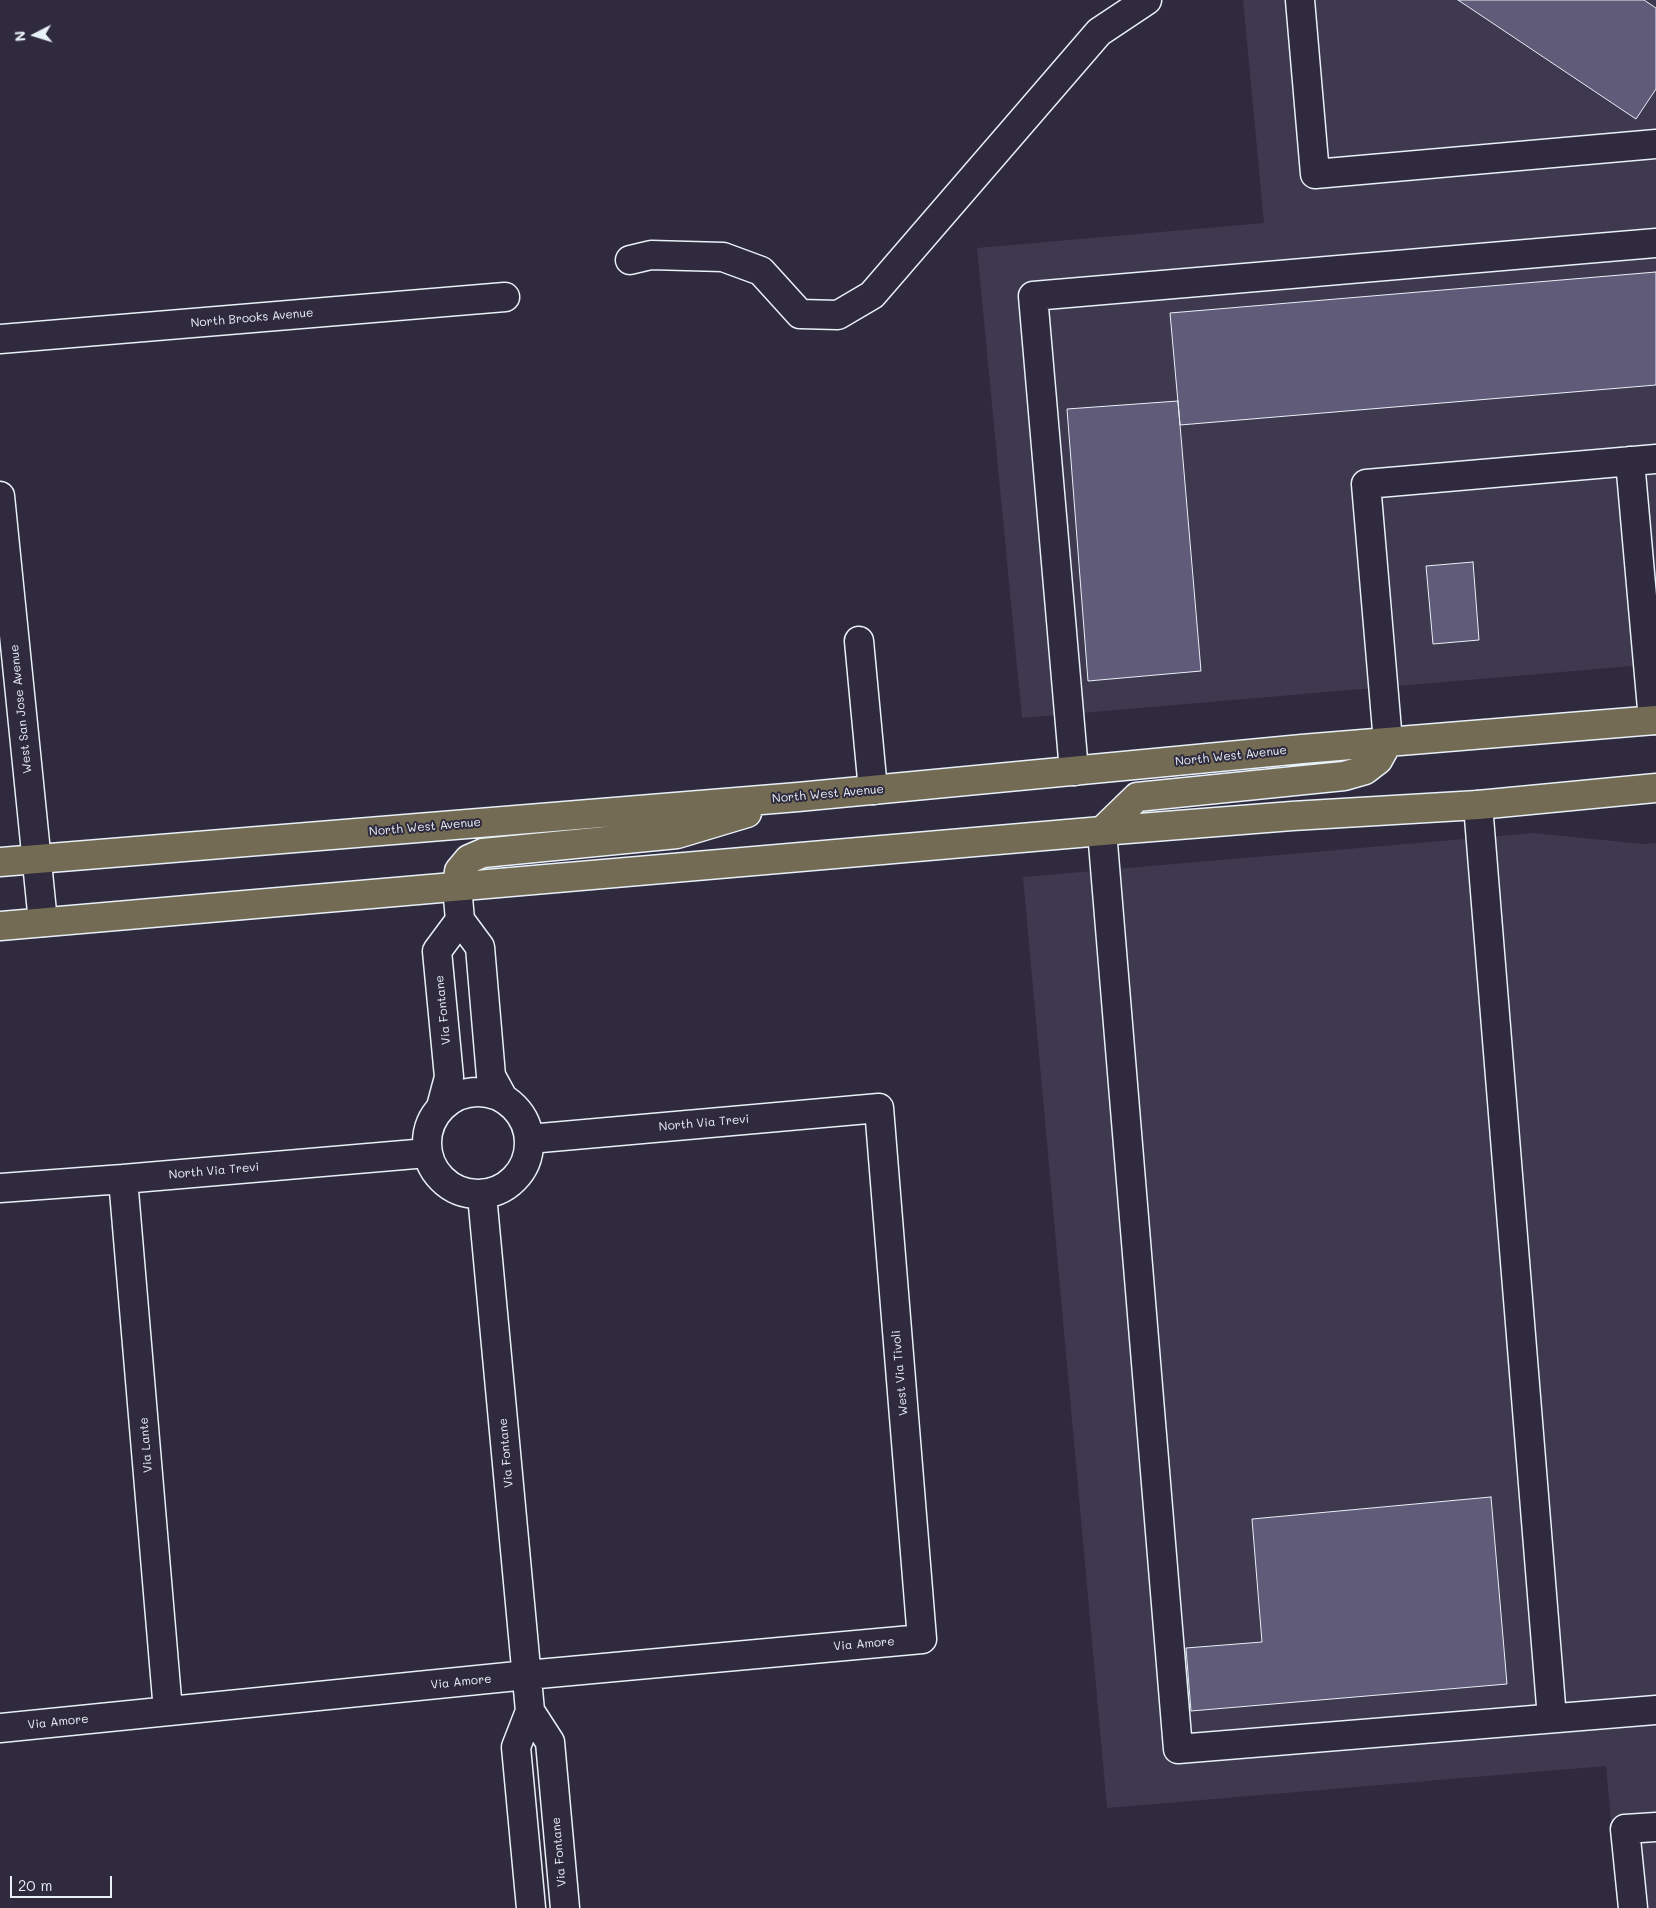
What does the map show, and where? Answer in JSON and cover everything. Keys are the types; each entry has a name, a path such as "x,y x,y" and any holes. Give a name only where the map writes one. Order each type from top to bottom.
{"main road":[{"name":"North West Avenue","path":"0,862 798,797 1388,742 1655,720"},
{"path":"1102,831 1137,797 1344,776 1365,770 1378,760 1388,742"},
{"path":"0,926 1102,831 1478,804 1656,788"},
{"path":"458,886 459,870 469,859 483,853 678,834 798,797"}],"street":[{"path":"630,260 651,255 723,257 761,271 800,314 838,315 872,296 1099,32 1146,0"},
{"path":"1300,0 1315,174 1656,144"},
{"path":"1074,772 1033,296 1656,243"},
{"name":"North Brooks Avenue","path":"0,339 505,297"},
{"path":"1388,742 1366,484 1643,460 1655,720"},
{"name":"West San Jose Avenue","path":"0,496 43,922"},
{"path":"859,641 873,790"},
{"path":"1478,804 1552,1718"},
{"path":"1102,831 1178,1749 1656,1710"},
{"path":"458,886 460,920 480,947 491,1076 503,1098"},
{"name":"Via Fontane","path":"441,1107 450,1077 437,951 460,920"},
{"path":"440,984 483,981"},
{"path":"471,1092 488,1092 503,1098 516,1108 525,1123 529,1139 528,1156 521,1171 509,1183 495,1192 482,1195 462,1192 446,1183 435,1171 427,1153 427,1138 432,1121 441,1107 455,1097 471,1092"},
{"name":"North Via Trevi","path":"529,1139 879,1108"},
{"name":"West Via Tivoli","path":"879,1108 922,1639"},
{"name":"North Via Trevi","path":"0,1188 427,1153"},
{"name":"Via Lante","path":"123,1179 168,1711"},
{"name":"Via Fontane","path":"482,1195 530,1711 516,1747 531,1908"},
{"name":"Via Amore","path":"0,1728 527,1675 922,1639"},
{"name":"Via Fontane","path":"530,1711 550,1742 564,1908"},
{"path":"1633,1908 1625,1829 1656,1828"}],"shaded area":[{"path":"1243,0 1656,0 1656,664 1022,718 977,248 1264,223"},
{"path":"1534,833 1643,844 1656,843 1656,1908 1619,1908 1606,1766 1107,1808 1023,877"}],"building":[{"path":"1458,0 1644,0 1656,8 1656,89 1636,119"},
{"path":"1656,272 1656,385 1180,425 1170,313"},
{"path":"1178,401 1201,671 1088,681 1067,409"},
{"path":"1473,562 1479,640 1433,644 1426,566"},
{"path":"1491,1497 1507,1684 1191,1711 1186,1648 1262,1642 1252,1519"}]}
